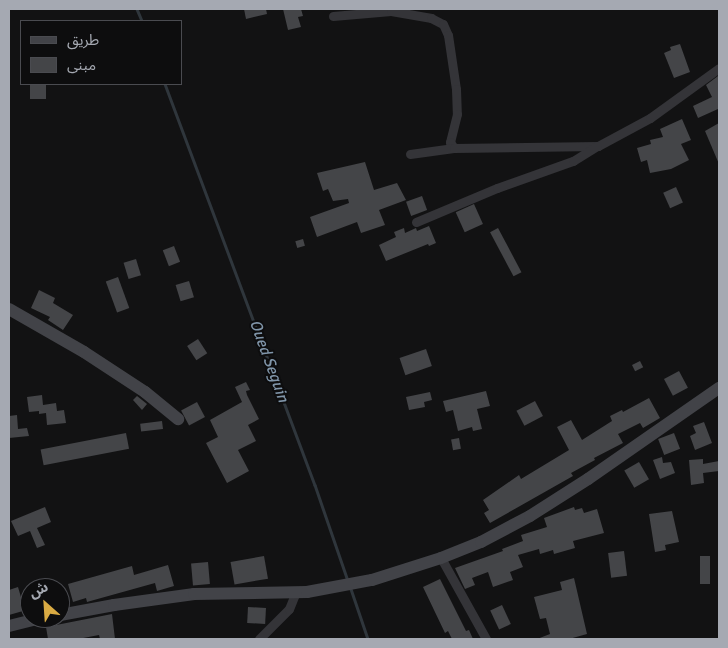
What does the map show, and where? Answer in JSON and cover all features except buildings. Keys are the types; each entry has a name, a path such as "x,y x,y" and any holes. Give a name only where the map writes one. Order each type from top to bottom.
{"main road":[{"path":"9,309 138,387 178,419"},
{"path":"70,613 194,594 307,592 372,580 440,558 481,542 530,516 588,480 719,388"}],"street":[{"path":"333,16 391,11 431,18 443,24 448,35 456,88 457,114 450,142 454,148"},
{"path":"416,222 497,188 573,161 650,118 719,68"},
{"path":"410,154 454,148 598,146"},
{"path":"440,558 486,639"},
{"path":"259,639 288,609 296,592"}],"waterway":[{"name":"Oued Seguin","path":"137,9 142,20"},
{"name":"Oued Seguin","path":"165,85 315,485 348,581"},
{"name":"Oued Seguin","path":"351,589 368,639"}]}
